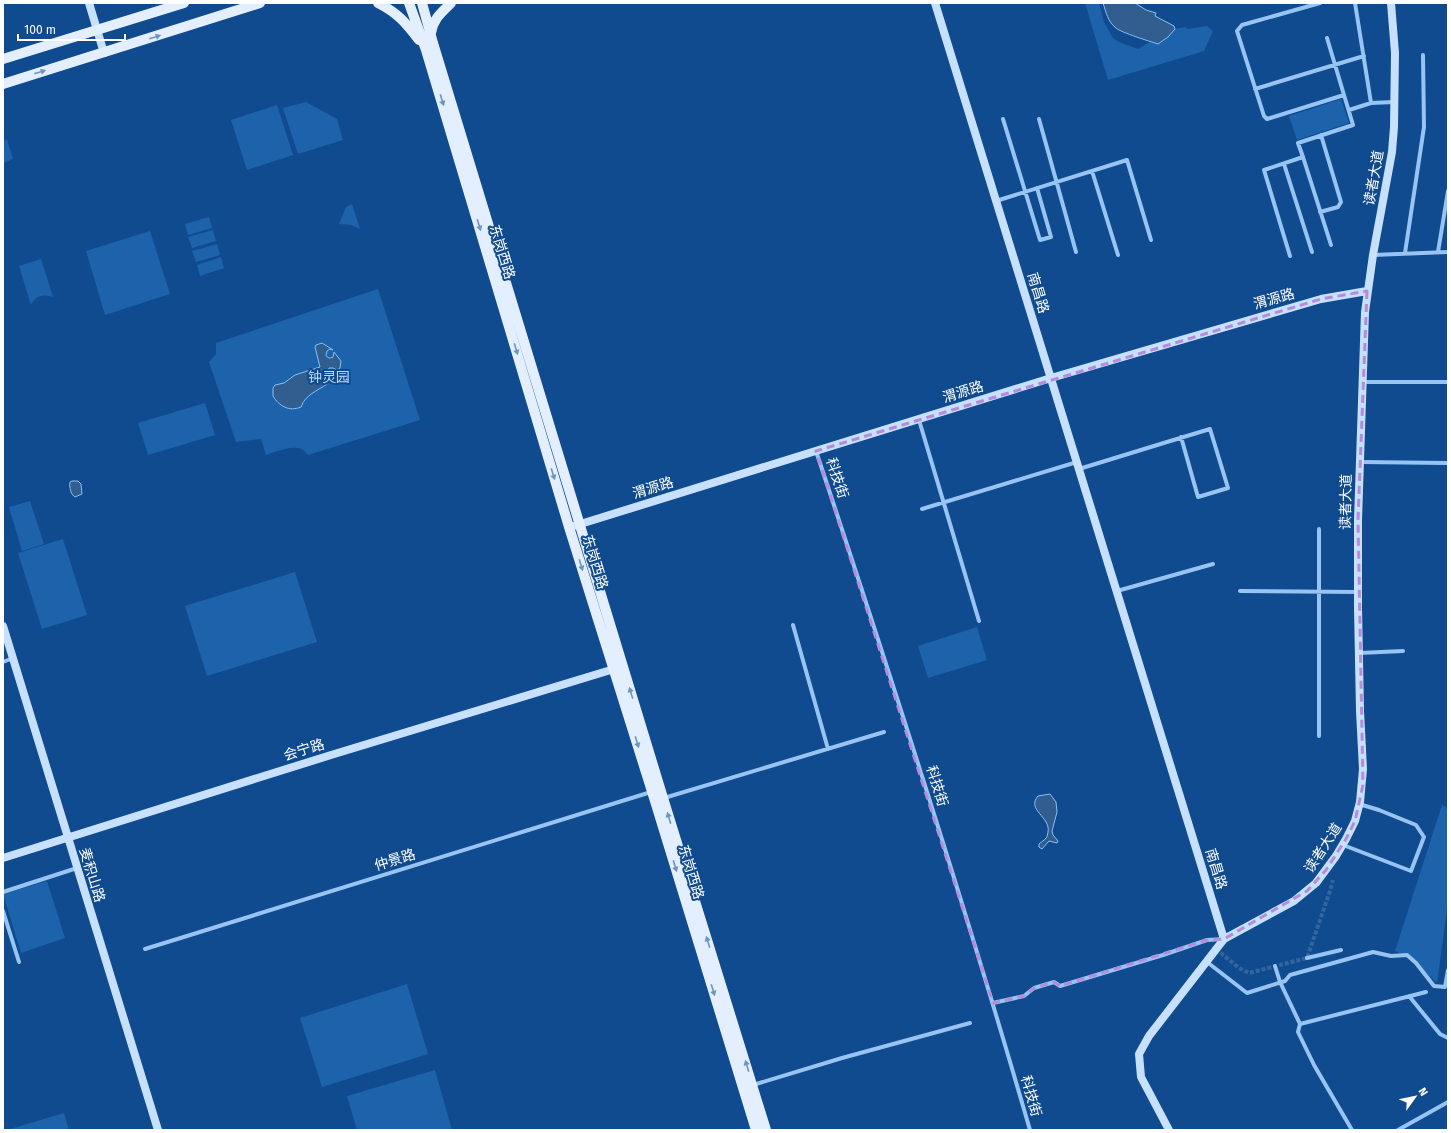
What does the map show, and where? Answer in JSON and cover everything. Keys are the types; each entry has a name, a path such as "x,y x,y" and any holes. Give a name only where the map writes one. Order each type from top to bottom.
{"main road":[{"path":"89,3 104,53"},
{"path":"3,60 97,29 184,3"},
{"path":"3,84 260,3"},
{"path":"378,3 395,12 429,46"},
{"name":"东岗西路","path":"409,3 429,46 580,524 766,1130"},
{"name":"东岗西路","path":"422,3 429,46 569,527 756,1130"},
{"path":"429,46 434,22 442,11 451,3"},
{"name":"南昌路","path":"935,3 1224,939"},
{"name":"读者大道","path":"1224,939 1294,901 1316,883 1343,845 1355,821 1360,804 1363,785 1363,769 1360,711 1358,592 1360,462 1365,312 1373,255 1392,152 1395,102 1395,54 1392,3"},
{"name":"渭源路","path":"569,527 1051,378 1321,299 1367,291"},
{"name":"麦积山路","path":"3,626 158,1130"},
{"name":"会宁路","path":"3,858 366,744 614,669"},
{"path":"1169,1130 1141,1077 1139,1054 1149,1036 1224,939"}],"street":[{"path":"1320,3 1242,25 1237,31 1264,116 1267,119 1344,95"},
{"path":"1355,3 1371,103"},
{"path":"1327,38 1353,125 1298,143 1331,245"},
{"path":"1405,253 1424,127 1423,55"},
{"path":"1256,89 1364,56"},
{"path":"1349,110 1371,103 1395,102"},
{"path":"1004,119 1040,240 1051,237 1037,188"},
{"path":"1039,119 1076,252"},
{"path":"1320,212 1338,207 1341,202 1322,135"},
{"path":"1290,256 1264,170 1303,157"},
{"path":"996,201 1127,160 1151,240"},
{"path":"1284,164 1312,252"},
{"path":"1092,171 1118,255"},
{"path":"1438,252 1448,191"},
{"path":"1373,255 1448,252"},
{"path":"1363,382 1448,382"},
{"path":"919,420 979,621"},
{"path":"922,509 944,502 1210,429 1228,488 1198,497 1181,437"},
{"name":"科技街","path":"816,451 901,708 993,1003 1030,1130"},
{"path":"1360,462 1448,463"},
{"path":"1319,529 1319,736"},
{"path":"1117,591 1213,564"},
{"path":"1240,591 1358,592"},
{"path":"793,625 828,749"},
{"path":"1359,653 1403,651"},
{"path":"3,662 13,658"},
{"path":"663,798 884,732"},
{"name":"仲景路","path":"145,949 652,791"},
{"path":"1343,845 1411,871 1424,837 1416,825 1360,804"},
{"path":"3,892 77,868"},
{"path":"3,911 19,962"},
{"path":"993,1003 1024,996 1034,988 1054,982 1060,986 1207,940 1224,939"},
{"path":"1307,958 1340,950"},
{"path":"1207,962 1247,993 1285,981 1290,975 1373,952 1391,956 1408,955 1434,986 1446,987 1448,970"},
{"path":"1275,966 1280,982 1300,1024 1298,1032 1314,1065 1352,1130"},
{"path":"1300,1024 1426,992"},
{"path":"1409,996 1440,1034 1448,1038"},
{"path":"753,1085 842,1058 970,1023"},
{"path":"1398,1130 1448,1102"}],"highlighted area":[{"path":"1367,291 1358,520 1363,785 1355,821 1346,839 1326,870 1307,891 1224,939 1207,940 1060,986 1054,982 1034,988 1024,996 993,1003 816,451 1321,299"}],"green space":[{"path":"1085,3 1099,3 1104,22 1113,38 1119,42 1138,49 1150,42 1158,44 1168,37 1175,29 1185,27 1188,29 1207,26 1213,31 1204,51 1108,80"},
{"path":"1341,99 1349,123 1297,140 1289,116"},
{"path":"306,102 337,119 343,140 298,154 283,108"},
{"path":"277,105 293,155 247,170 231,120"},
{"path":"7,139 13,159 3,163 3,141"},
{"path":"352,204 360,229 352,225 339,224 346,207"},
{"path":"209,217 212,228 188,235 185,224"},
{"path":"213,230 216,241 192,248 188,237"},
{"path":"150,231 170,294 105,315 86,251"},
{"path":"217,244 220,255 196,262 192,251"},
{"path":"221,257 224,268 200,276 197,265"},
{"path":"41,259 53,297 40,296 35,299 31,305 19,266"},
{"name":"钟灵园","path":"378,289 420,420 308,455 299,449 288,448 266,455 261,439 236,442 209,362 216,354 216,343"},
{"path":"205,403 215,435 148,455 138,423"},
{"path":"30,501 44,544 22,551 9,507"},
{"path":"63,539 87,615 42,629 18,553"},
{"path":"295,572 317,642 207,676 185,606"},
{"path":"977,627 987,660 928,678 918,646"},
{"path":"1442,805 1448,808 1448,902 1437,983 1409,957 1395,951"},
{"path":"47,881 65,938 21,953 3,894"},
{"path":"407,984 428,1054 322,1087 300,1018"},
{"path":"435,1070 452,1130 357,1130 347,1096"},
{"path":"64,1113 69,1130 7,1130"}],"shaded area":[{"path":"1103,3 1135,3 1146,10 1156,13 1155,16 1174,26 1175,29 1168,37 1158,44 1130,34 1113,26"},
{"path":"322,343 333,350 330,349 327,351 327,357 333,357 334,352 341,361 340,368 337,370 329,368 327,384 308,396 301,407 292,409 278,403 273,396 273,388 275,385 284,383 295,375 320,367 315,347 316,345"},
{"path":"78,481 81,484 82,494 75,497 72,495 70,482"},
{"path":"1050,794 1056,802 1057,812 1052,831 1053,835 1058,841 1057,843 1049,841 1042,849 1039,847 1039,844 1047,837 1048,827 1037,810 1035,801 1038,796"}],"tunnel":[{"path":"1216,949 1239,968 1249,973 1307,958 1333,880"}]}
